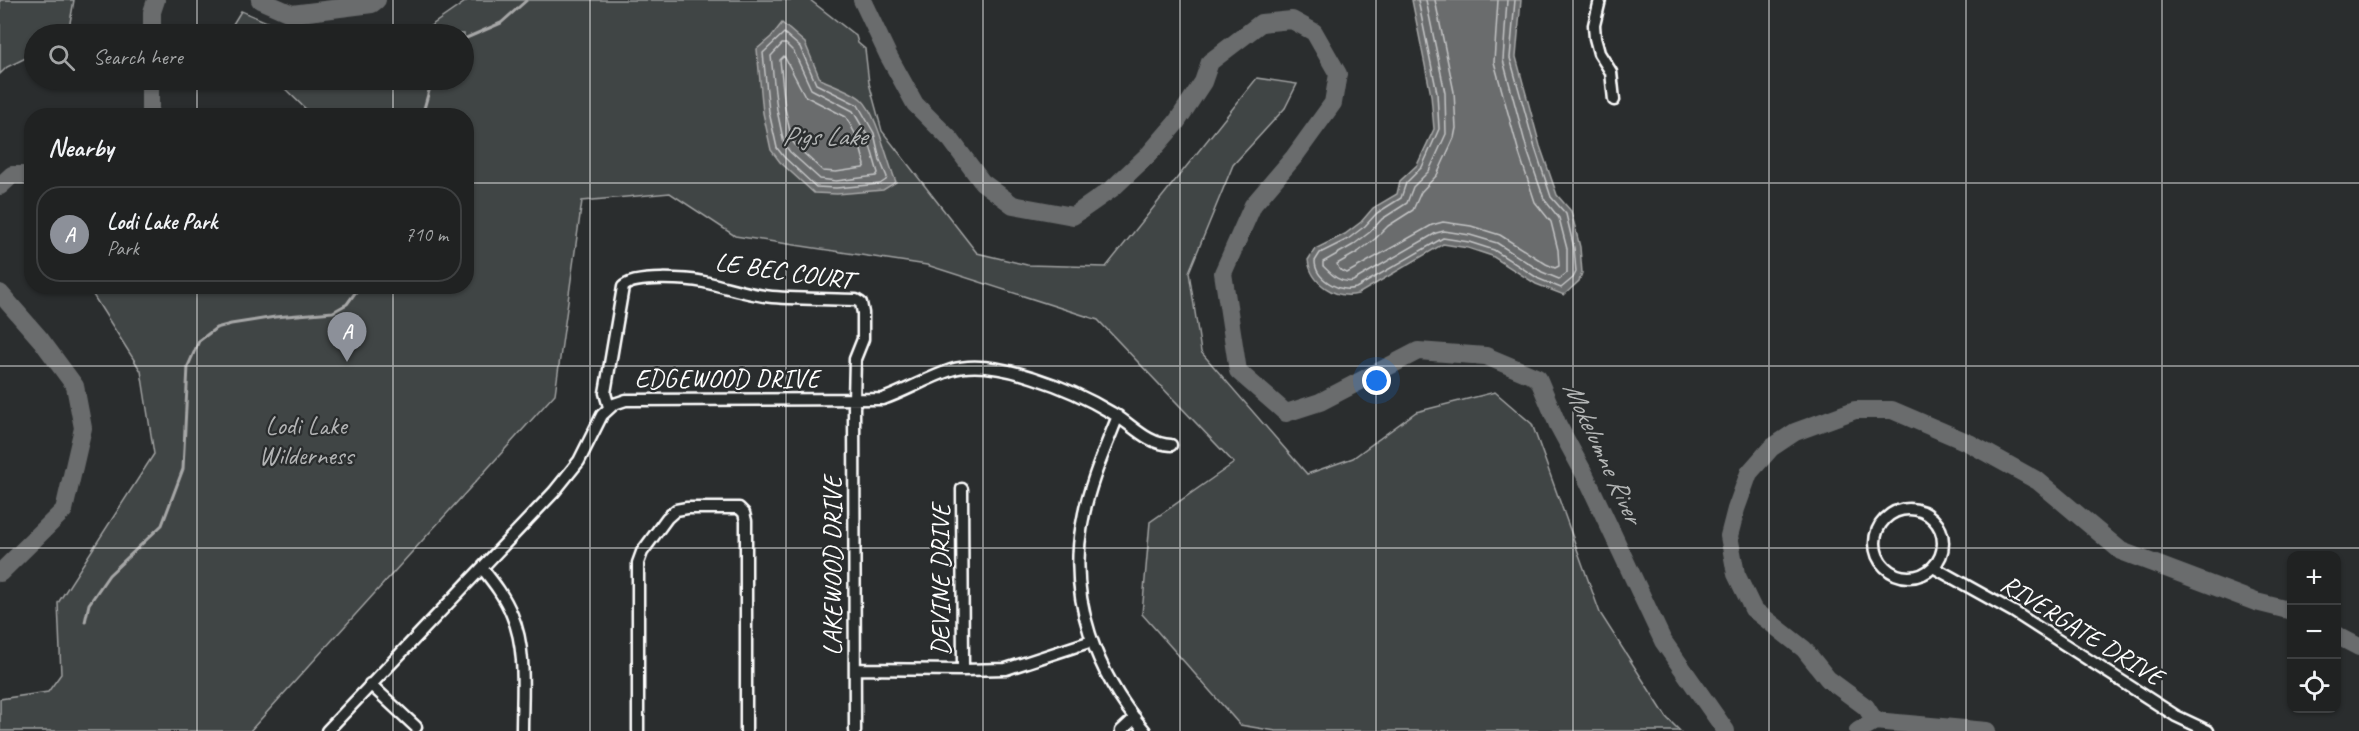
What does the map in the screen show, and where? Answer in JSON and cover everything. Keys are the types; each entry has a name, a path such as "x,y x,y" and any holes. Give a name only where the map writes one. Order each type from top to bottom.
{"street":[{"path":"1600,0 1594,25 1595,38 1599,53 1611,72 1614,100"},
{"name":"LE BEC COURT","path":"609,407 605,393 622,287 626,283 639,280 704,282 738,292 771,297 856,300 861,303 863,313 863,339 855,358 854,400"},
{"name":"EDGEWOOD DRIVE","path":"327,731 554,492 579,461 602,415 609,407 626,400 883,399 905,392 951,370 971,366 990,366 1007,369 1092,401 1118,416 1150,441 1159,445 1171,446"},
{"name":"LAKEWOOD DRIVE","path":"854,400 855,731"},
{"path":"1118,416 1095,472 1082,524 1078,561 1079,594 1092,641 1113,685 1145,731"},
{"name":"DEVINE DRIVE","path":"962,489 963,670"},
{"path":"638,731 638,563 642,552 667,518 676,510 687,508 742,510 746,520 746,731"},
{"path":"1911,508 1935,520 1942,532 1943,546 1940,558 1933,567 1915,577 1902,577 1890,572 1882,564 1876,552 1875,539 1878,528 1885,518 1898,510 1911,508"},
{"name":"RIVERGATE DRIVE","path":"1933,567 2014,612 2176,716 2208,731"},
{"path":"482,568 502,595 513,617 518,634 522,663 522,731"},
{"path":"855,669 1006,669 1092,641"},
{"path":"370,684 416,727"},
{"path":"1121,731 1134,718"}],"green space":[{"path":"0,0 74,0 70,24 24,24 24,59 7,67 0,74"},
{"name":"Lodi Lake Wilderness","path":"468,0 810,0 856,36 858,43 865,49 869,83 882,131 977,253 1027,265 1106,267 1257,78 1297,84 1285,108 1233,165 1189,272 1201,352 1307,474 1353,458 1416,412 1495,392 1532,424 1600,613 1667,718 1680,731 1276,731 1240,725 1142,614 1150,522 1234,463 1098,320 927,265 735,236 670,193 582,201 555,394 250,731 0,731 0,699 48,692 61,674 58,603 154,454 141,371 92,294 474,294 474,108 305,108 286,90 474,90 474,24 433,24"},
{"path":"241,11 272,24 233,24"}],"water":[{"path":"1412,0 1521,0 1516,57 1540,146 1557,195 1571,211 1580,247 1582,273 1579,281 1564,295 1536,284 1492,256 1468,248 1443,244 1358,294 1333,292 1314,276 1308,260 1315,249 1345,234 1361,222 1373,208 1397,194 1400,181 1417,165 1434,129 1431,95"},
{"name":"Pigs Lake","path":"782,23 805,43 820,79 862,100 877,127 896,182 883,190 837,194 814,193 780,162 771,150 763,113 757,49"}],"waterway":[{"name":"Mokelumne River","path":"152,24 152,12 156,0"},
{"name":"Mokelumne River","path":"260,0 292,14 372,4 377,0"},
{"path":"474,35 501,23 527,0"},
{"name":"Mokelumne River","path":"862,0 888,55 915,104 951,140 982,182 1013,205 1073,216 1113,188 1150,153 1176,123 1203,82 1210,62 1261,23 1292,20 1314,32 1338,74 1333,103 1294,157 1253,205 1223,273 1238,371 1286,413 1320,402 1418,351 1486,356 1538,378 1558,425 1585,475 1663,641 1726,731"},
{"name":"Mokelumne River","path":"150,90 150,108"},
{"path":"424,108 429,90"},
{"name":"Mokelumne River","path":"0,186 12,175 24,175"},
{"name":"Mokelumne River","path":"0,293 41,340 75,386 83,428 64,510 0,573"},
{"path":"85,622 89,604 109,575 162,525 183,469 188,366 199,341 216,328 231,324 275,317 333,312 347,304 354,294"},
{"name":"Mokelumne River","path":"1858,731 1875,721 1866,707 1828,679 1804,649 1753,609 1736,574 1729,536 1749,473 1771,448 1795,432 1855,410 1892,410 1969,443 2038,481 2121,551 2256,602 2287,610"},
{"name":"Mokelumne River","path":"2341,638 2359,647"},
{"path":"1875,721 1987,731"}],"place":[{"name":"Lodi Lake Park","path":"347,362"}]}
